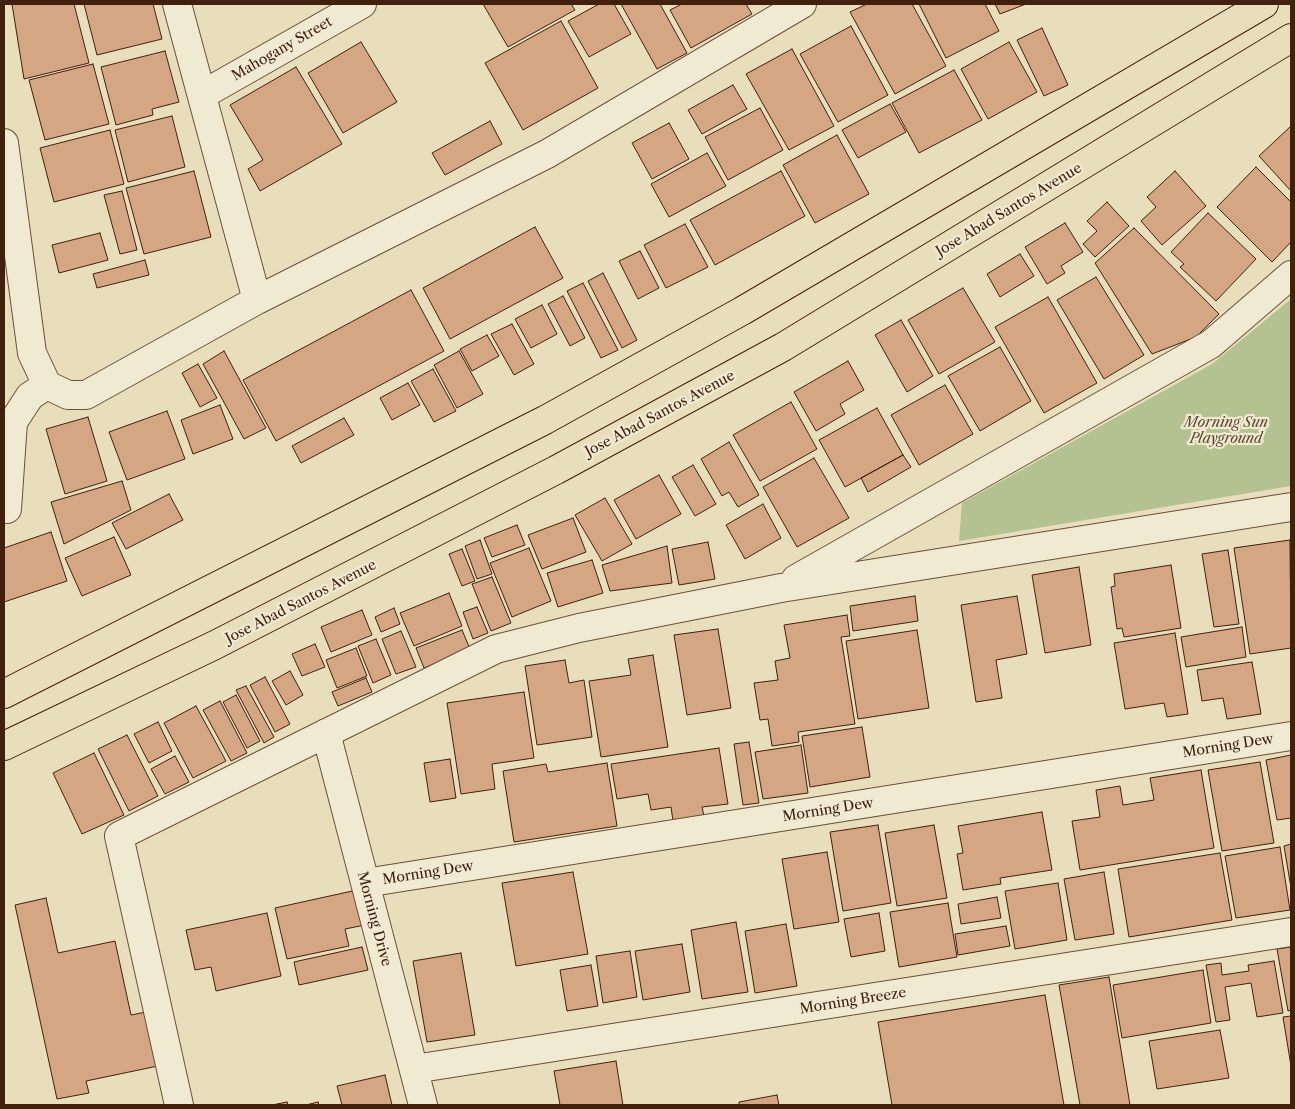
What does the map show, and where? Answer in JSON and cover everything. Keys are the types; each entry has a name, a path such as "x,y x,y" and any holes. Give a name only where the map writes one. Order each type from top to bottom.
{"highway":[{"path":"13,690 545,420 742,311 1264,4"},
{"name":"Jose Abad Santos Avenue","path":"16,740 224,641 556,470 783,347 1291,38"}],"street":[{"path":"177,4 257,300"},
{"name":"Mahogany Street","path":"202,95 362,4"},
{"path":"4,143 32,353 47,384 68,395 86,395 257,300 547,154 802,4"},
{"path":"781,588 1211,344 1291,275"},
{"path":"7,509 13,422 30,396 47,384"},
{"path":"179,1105 118,836 496,649 579,628 781,588 1291,507"},
{"name":"Morning Drive","path":"326,733 423,1105"},
{"name":"Morning Dew","path":"365,884 1291,736"},
{"name":"Morning Breeze","path":"414,1069 1291,932"}],"green space":[{"name":"Morning Sun Playground","path":"1291,299 1291,486 959,541 962,503 1212,364"}],"building":[{"path":"12,4 74,4 89,63 24,79"},
{"path":"84,4 153,4 162,39 97,55"},
{"path":"483,4 571,4 575,10 508,47"},
{"path":"599,4 614,4 631,34 589,57 568,21"},
{"path":"621,4 660,4 687,53 657,69"},
{"path":"682,4 746,4 752,14 691,48 670,10"},
{"path":"867,4 912,4 946,66 895,94 850,12"},
{"path":"919,4 985,4 999,31 946,58"},
{"path":"995,4 1026,4 1000,14"},
{"path":"561,21 598,88 523,130 485,63"},
{"path":"851,26 888,95 838,122 800,54"},
{"path":"1042,28 1068,85 1044,96 1017,40"},
{"path":"361,42 397,102 343,133 308,73"},
{"path":"1009,42 1037,92 988,119 961,69"},
{"path":"792,49 834,126 789,150 746,74"},
{"path":"165,51 179,102 152,109 153,115 116,125 101,67"},
{"path":"93,64 109,124 45,140 29,80"},
{"path":"296,67 342,144 260,191 248,169 263,160 230,105"},
{"path":"954,70 982,120 919,153 892,103"},
{"path":"733,85 747,109 702,134 688,110"},
{"path":"890,104 906,132 858,158 842,130"},
{"path":"760,108 783,150 728,180 705,137"},
{"path":"172,116 185,167 128,182 115,130"},
{"path":"490,121 502,144 445,175 432,153"},
{"path":"669,123 689,159 652,179 632,143"},
{"path":"1291,126 1291,191 1259,156"},
{"path":"110,130 124,184 54,202 40,148"},
{"path":"837,135 869,194 815,223 783,165"},
{"path":"707,153 726,186 669,217 651,184"},
{"path":"1256,167 1291,202 1291,242 1272,262 1217,207"},
{"path":"194,171 211,237 144,254 126,188"},
{"path":"781,171 805,216 715,265 690,220"},
{"path":"1175,171 1206,206 1162,245 1141,221 1156,207 1147,197"},
{"path":"122,191 137,250 120,254 104,195"},
{"path":"1107,202 1129,226 1095,257 1083,244 1097,231 1087,221"},
{"path":"1208,213 1256,259 1216,301 1180,267 1184,264 1171,252"},
{"path":"1065,223 1083,252 1061,266 1065,273 1047,284 1025,247"},
{"path":"685,224 708,267 666,288 644,245"},
{"path":"535,227 563,278 450,339 423,288"},
{"path":"1134,228 1219,314 1196,337 1152,354 1095,263"},
{"path":"100,233 108,260 59,273 52,245"},
{"path":"640,251 659,288 638,299 619,261"},
{"path":"1020,254 1034,276 1000,297 987,274"},
{"path":"145,260 149,275 97,288 93,274"},
{"path":"603,273 637,340 622,348 588,281"},
{"path":"1096,277 1144,355 1104,379 1057,300"},
{"path":"583,283 618,350 601,358 567,291"},
{"path":"963,288 995,342 939,374 908,320"},
{"path":"411,290 444,351 276,441 243,380"},
{"path":"563,296 585,338 570,346 548,304"},
{"path":"1048,297 1097,383 1044,413 995,327"},
{"path":"542,305 557,334 531,348 515,319"},
{"path":"901,320 933,376 907,392 875,335"},
{"path":"512,324 534,364 514,375 491,334"},
{"path":"487,335 499,356 472,371 460,349"},
{"path":"1000,347 1031,401 980,431 948,376"},
{"path":"224,351 266,428 244,439 203,364"},
{"path":"459,351 483,394 457,408 434,365"},
{"path":"848,361 864,390 840,404 845,414 816,431 794,392"},
{"path":"198,364 217,398 200,407 182,373"},
{"path":"433,369 456,411 434,422 411,381"},
{"path":"408,383 420,405 392,420 380,398"},
{"path":"945,385 973,434 919,465 891,415"},
{"path":"791,402 817,449 760,481 733,435"},
{"path":"220,405 233,439 193,454 181,420"},
{"path":"877,408 903,455 845,487 819,440"},
{"path":"167,411 185,459 127,480 109,432"},
{"path":"88,417 107,481 65,494 46,429"},
{"path":"344,418 354,435 301,463 292,446"},
{"path":"729,442 759,495 738,507 729,492 722,496 701,459"},
{"path":"903,455 911,467 868,492 861,478"},
{"path":"814,458 849,518 797,547 763,487"},
{"path":"693,465 716,504 695,516 672,477"},
{"path":"659,475 681,514 636,539 614,500"},
{"path":"122,481 131,510 64,544 51,502"},
{"path":"169,494 183,520 126,549 112,523"},
{"path":"605,498 632,544 602,561 575,515"},
{"path":"763,504 781,538 745,559 726,525"},
{"path":"573,518 586,552 542,569 528,535"},
{"path":"517,525 525,545 492,557 484,538"},
{"path":"51,532 67,581 4,602 4,548"},
{"path":"114,537 131,575 82,596 65,558"},
{"path":"480,540 492,574 477,579 465,546"},
{"path":"1290,540 1291,648 1250,654 1234,548"},
{"path":"708,542 715,579 679,585 672,549"},
{"path":"667,546 672,583 610,591 602,565"},
{"path":"529,548 551,601 512,617 490,563"},
{"path":"462,549 475,581 462,586 449,554"},
{"path":"1228,550 1239,624 1214,627 1202,554"},
{"path":"592,560 603,593 558,607 547,573"},
{"path":"1171,565 1181,628 1124,637 1122,628 1117,629 1111,587 1115,586 1114,574"},
{"path":"1079,567 1091,645 1045,653 1032,575"},
{"path":"492,577 511,623 491,631 472,584"},
{"path":"449,593 462,626 414,646 400,613"},
{"path":"915,596 918,621 853,631 850,606"},
{"path":"1017,596 1027,654 996,660 1002,698 976,702 961,605"},
{"path":"477,607 488,633 473,639 463,612"},
{"path":"394,608 400,624 381,632 375,617"},
{"path":"362,610 372,635 331,652 321,627"},
{"path":"847,615 850,636 841,637 855,724 798,732 799,742 772,746 768,719 760,720 754,683 778,680 775,661 790,658 784,625"},
{"path":"1242,627 1246,657 1186,667 1181,637"},
{"path":"718,629 731,708 687,715 674,635"},
{"path":"462,630 470,649 424,668 416,648"},
{"path":"917,630 929,708 858,719 846,641"},
{"path":"401,631 416,667 396,674 382,639"},
{"path":"1175,633 1188,714 1167,717 1164,703 1125,709 1114,643"},
{"path":"376,639 391,675 373,683 358,646"},
{"path":"315,644 325,667 302,676 292,654"},
{"path":"356,648 367,676 337,688 326,660"},
{"path":"653,655 668,747 601,757 589,681 631,675 628,659"},
{"path":"565,660 569,683 584,680 592,737 537,745 525,666"},
{"path":"1252,662 1261,714 1227,719 1223,698 1202,701 1197,670"},
{"path":"290,671 303,695 286,705 272,681"},
{"path":"265,677 290,724 275,732 250,685"},
{"path":"366,678 372,692 338,706 332,692"},
{"path":"246,686 274,737 264,743 236,690"},
{"path":"524,692 534,758 492,764 495,789 461,794 447,703"},
{"path":"236,695 260,741 247,748 223,702"},
{"path":"220,701 247,753 231,761 203,710"},
{"path":"196,706 226,761 193,778 164,723"},
{"path":"158,722 172,751 149,763 134,734"},
{"path":"862,727 870,777 810,787 802,736"},
{"path":"127,735 158,796 129,811 98,749"},
{"path":"749,742 759,803 743,805 734,744"},
{"path":"801,745 808,793 763,799 755,752"},
{"path":"719,748 728,804 702,807 704,816 673,821 671,807 651,810 648,794 617,799 611,764"},
{"path":"94,753 124,815 82,834 53,773"},
{"path":"1291,755 1291,818 1277,820 1266,760"},
{"path":"175,756 189,782 165,794 151,769"},
{"path":"450,759 456,798 430,802 424,763"},
{"path":"1260,762 1274,843 1222,851 1208,770"},
{"path":"607,763 617,826 514,842 503,771 546,764 548,772"},
{"path":"1201,770 1214,848 1080,870 1072,821 1100,817 1096,790 1120,786 1123,805 1154,800 1150,778"},
{"path":"1042,812 1052,870 1000,878 1001,884 963,890 957,854 963,853 958,826"},
{"path":"878,825 891,903 843,911 830,832"},
{"path":"934,825 947,898 897,906 885,833"},
{"path":"1291,844 1291,888 1284,846"},
{"path":"1280,847 1290,910 1236,918 1225,856"},
{"path":"827,852 839,922 794,929 782,859"},
{"path":"1220,853 1232,920 1129,937 1118,869"},
{"path":"573,872 588,954 516,966 502,883"},
{"path":"1104,872 1114,934 1075,940 1064,879"},
{"path":"1058,883 1067,940 1015,949 1005,891"},
{"path":"357,890 365,925 345,929 349,946 287,959 275,908"},
{"path":"997,897 1001,918 961,924 958,904"},
{"path":"46,898 58,953 115,941 131,1015 146,1012 158,1066 86,1081 89,1093 57,1099 15,905"},
{"path":"948,903 957,957 899,967 890,912"},
{"path":"267,913 281,976 216,991 211,967 195,970 186,930"},
{"path":"879,913 885,951 851,957 844,919"},
{"path":"736,922 748,992 702,999 691,930"},
{"path":"786,924 797,986 755,993 745,931"},
{"path":"1006,926 1010,946 958,955 955,934"},
{"path":"682,944 690,992 643,1000 635,951"},
{"path":"362,947 368,970 299,985 294,962"},
{"path":"1291,947 1291,1010 1288,1011 1277,949"},
{"path":"630,951 637,997 603,1003 596,956"},
{"path":"461,953 475,1035 427,1042 413,961"},
{"path":"1274,961 1283,1013 1257,1017 1251,983 1225,987 1230,1020 1216,1022 1206,965 1221,963 1222,975 1249,971 1248,965"},
{"path":"591,965 598,1006 567,1011 560,970"},
{"path":"1203,970 1211,1023 1122,1038 1113,985"},
{"path":"1109,977 1130,1105 1080,1105 1059,985"},
{"path":"1045,995 1064,1105 892,1105 878,1022"},
{"path":"1291,1016 1291,1066 1283,1017"},
{"path":"1220,1030 1229,1078 1157,1089 1149,1041"},
{"path":"616,1061 623,1105 560,1105 554,1071"},
{"path":"385,1075 392,1105 342,1105 337,1086"},
{"path":"777,1095 779,1105 739,1105 739,1102"},
{"path":"287,1102 288,1105 272,1105"},
{"path":"318,1102 319,1105 306,1105"}]}
